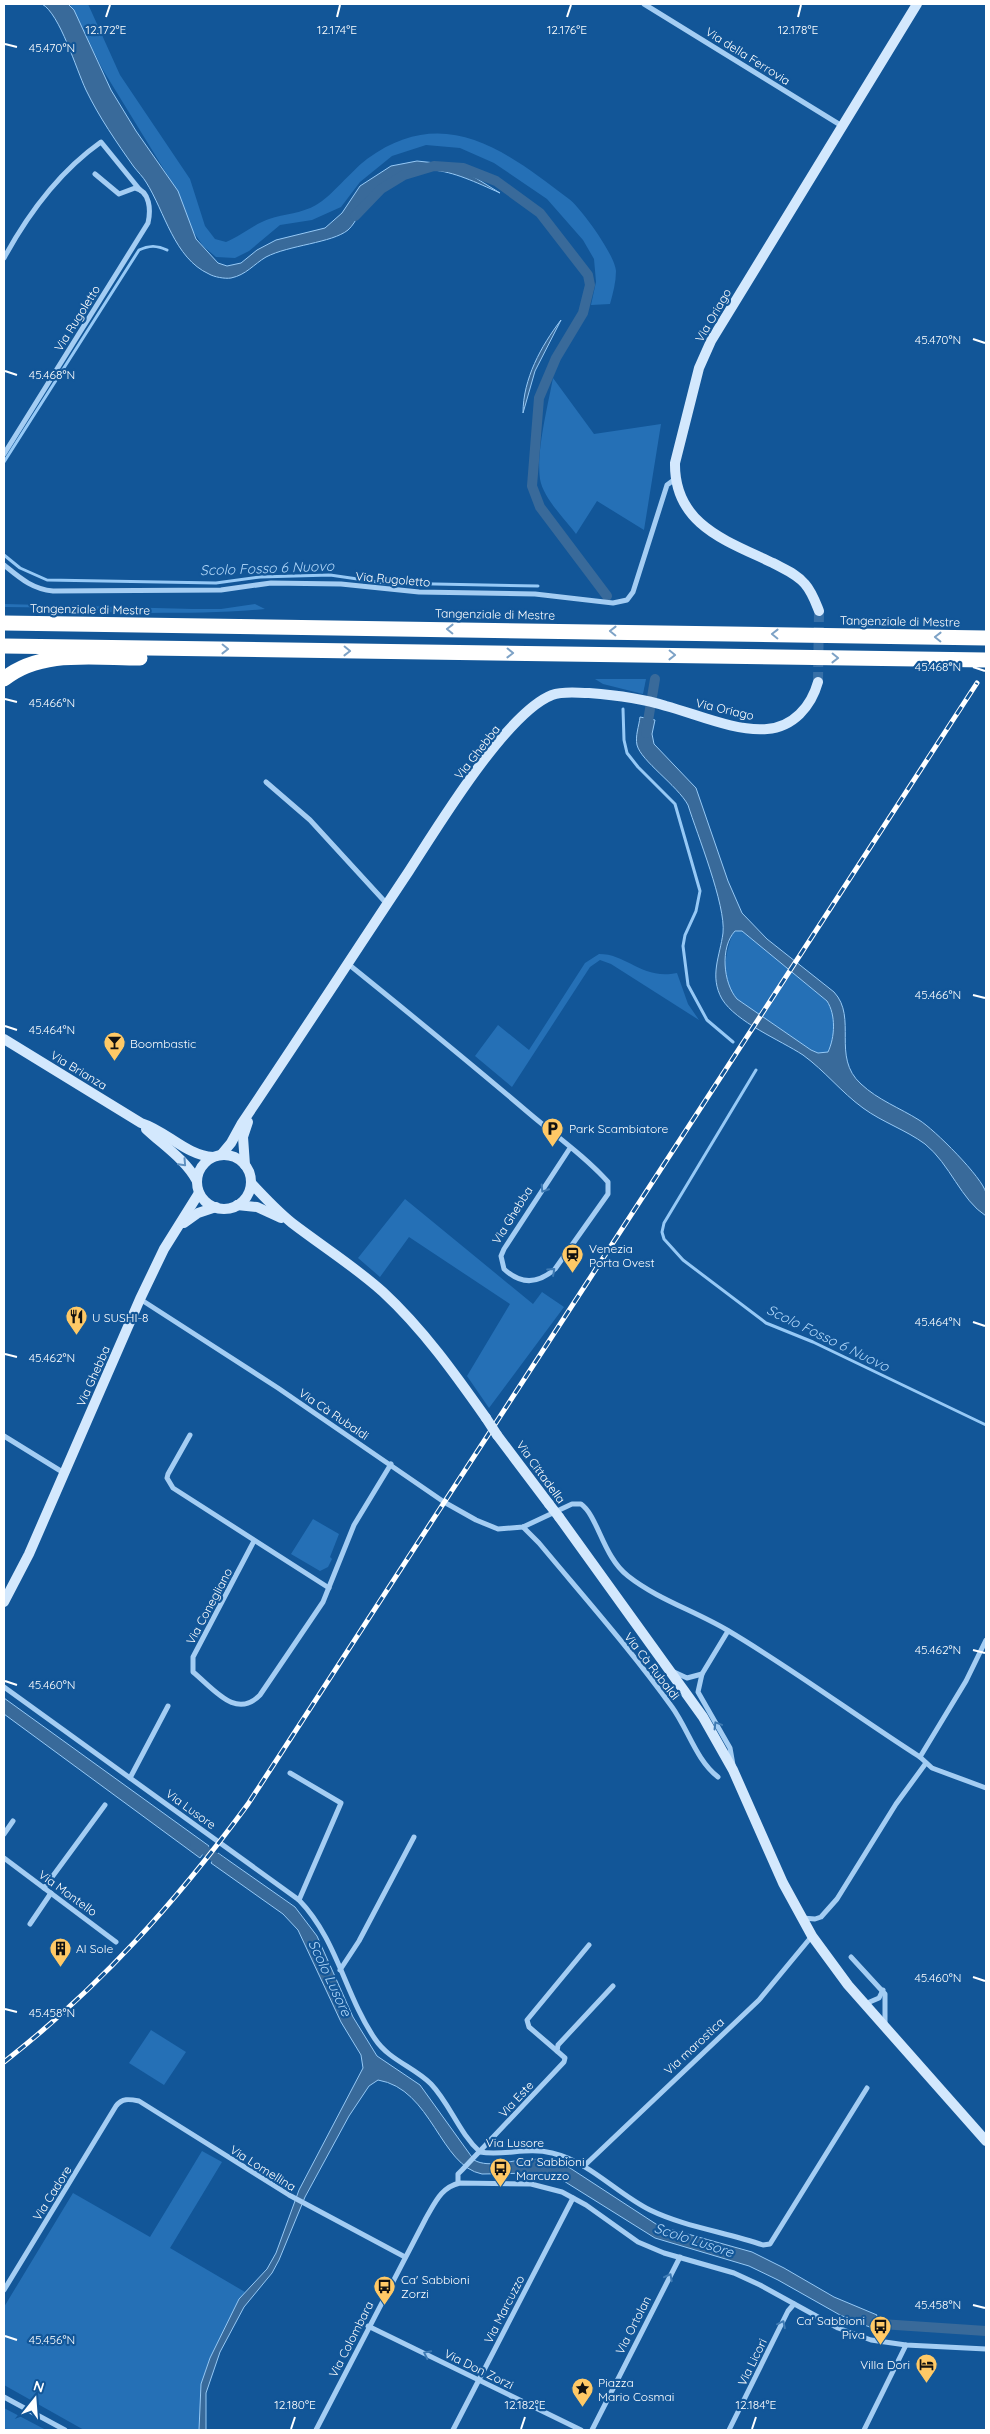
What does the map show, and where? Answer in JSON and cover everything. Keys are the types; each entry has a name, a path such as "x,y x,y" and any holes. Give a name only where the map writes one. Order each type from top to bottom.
{"highway":[{"name":"Tangenziale di Mestre","path":"4,623 986,638"},
{"path":"4,646 986,660"},
{"path":"11,674 28,664 58,658 144,658 176,648"}],"street":[{"name":"Via della Ferrovia","path":"644,4 843,126"},
{"name":"Via Oriago","path":"819,611 814,597 798,577 724,541 699,523 685,503 676,479 675,463 683,425 699,368 711,341 917,4"},
{"name":"Via Rugoletto","path":"4,258 30,213 80,158 101,142 141,190 150,206 147,226 4,454"},
{"path":"95,174 119,194 135,188 141,190"},
{"name":"Via Rugoletto","path":"4,565 37,589 54,591 220,590 271,583 341,584 419,592 535,594 613,604 627,600 633,592 667,485 676,479"},
{"name":"Via Oriago","path":"635,698 720,722 750,729 767,729 783,726 803,711 812,698 818,682"},
{"name":"Via Ghebba","path":"217,1156 231,1143 242,1123 387,904 471,779 501,740 528,711 553,695 568,692 635,698"},
{"path":"266,782 310,820 387,904"},
{"name":"Via Ghebba","path":"347,964 570,1148 608,1182 608,1194 555,1269 547,1276 533,1281 517,1278 504,1268 502,1256 504,1249 570,1148"},
{"name":"Via Brianza","path":"4,1039 140,1123 170,1149 197,1181"},
{"name":"Via Ghebba","path":"245,1165 244,1137 254,1107"},
{"name":"Via Brianza","path":"140,1123 151,1126 195,1153 217,1156"},
{"path":"217,1156 234,1156 245,1165 251,1184 249,1192 237,1205 216,1207 206,1201 199,1193 197,1181 202,1166 217,1156"},
{"name":"Via Cittadella","path":"251,1184 291,1223 352,1266 398,1307 446,1362 672,1670 703,1716 733,1770 812,1936 865,2004 986,2141"},
{"name":"Via Ghebba","path":"4,1602 18,1578 140,1299 172,1236 199,1193"},
{"name":"Via Cittadella","path":"237,1205 257,1207 291,1223"},
{"name":"Via Ghebba","path":"172,1236 198,1213 216,1207"},
{"name":"Via Cà Rubaldi","path":"140,1299 391,1464 444,1502 476,1520 498,1529 523,1527 566,1506 581,1504 590,1514 612,1561 641,1586 728,1631 920,1757 926,1763 953,1777 986,1788"},
{"path":"190,1435 168,1474 169,1484 328,1588"},
{"path":"4,1436 64,1474"},
{"name":"Via Conegliano","path":"254,1541 192,1662 193,1672 231,1703 248,1705 260,1695 323,1602 354,1525 391,1464"},
{"name":"Via Cà Rubaldi","path":"523,1527 539,1543 662,1692 681,1718 707,1767 718,1777"},
{"name":"Via Cà Rubaldi","path":"728,1631 702,1674 699,1696 730,1748 734,1759 733,1770"},
{"path":"920,1757 966,1681 986,1640"},
{"name":"Via Cà Rubaldi","path":"672,1670 687,1678 702,1674"},
{"name":"Via Lusore","path":"4,1686 299,1900 320,1925 340,1970 375,2039 396,2060 431,2084 478,2154 538,2151 563,2156 584,2166 650,2210 685,2223 763,2245 770,2244 867,2088"},
{"path":"130,1778 168,1706"},
{"path":"802,1918 815,1920 826,1912 926,1763"},
{"path":"290,1773 340,1802 299,1900"},
{"path":"44,1888 106,1805"},
{"path":"4,1834 12,1821"},
{"path":"340,1970 359,1941 414,1837"},
{"name":"Via Montello","path":"5,1862 51,1893 116,1942"},
{"path":"30,1924 51,1893"},
{"name":"Via marostica","path":"584,2166 759,2000 812,1936"},
{"path":"588,1945 527,2020 529,2026 557,2051 558,2046 613,1986"},
{"path":"851,1957 883,1990 886,1998 885,2027"},
{"path":"865,2004 879,1998 883,1990"},
{"name":"Via Este","path":"458,2183 458,2174 564,2062 565,2058 557,2051"},
{"name":"Via Lomellina","path":"116,2106 120,2101 126,2099 139,2101 289,2195 405,2257"},
{"name":"Via Cadore","path":"4,2290 116,2106"},
{"path":"458,2183 531,2184 550,2188 573,2198 638,2242 734,2273 854,2334 871,2340 906,2345 986,2349"},
{"name":"Via Colombara","path":"316,2430 368,2326 440,2194 448,2187 458,2183"},
{"name":"Via Marcuzzo","path":"453,2430 573,2198"},
{"name":"Via Ortolan","path":"592,2430 680,2257"},
{"name":"Via Licori","path":"728,2430 788,2311 794,2304"},
{"name":"Via Don Zorzi","path":"368,2326 581,2430"},
{"path":"864,2430 906,2345"},
{"path":"4,2397 65,2430"}],"shaded area":[{"path":"70,4 88,4 120,75 190,179 205,226 215,239 226,242 263,221 305,210 316,205 367,159 395,143 422,135 448,134 473,140 497,150 521,164 574,204 597,232 614,264 616,271 610,304 591,305 596,282 594,259 583,240 547,199 494,163 460,148 426,145 392,156 360,182 341,207 312,220 280,225 249,251 235,258 216,257 203,246 185,219 179,194 103,70"},
{"path":"553,378 594,434 661,424 644,530 597,501 576,534 545,493 540,479 539,468 543,428"},
{"path":"4,604 221,609 255,604 265,609 127,613 90,608 4,607"},
{"path":"595,679 646,679 643,694 603,684"},
{"path":"742,931 827,1001 832,1013 834,1026 828,1052 818,1053 811,1050 737,999 731,991 726,975 726,958 733,932"},
{"path":"599,954 618,958 654,973 677,973 688,1004 699,1020 611,964 600,960 590,967 512,1087 475,1056 498,1025 529,1050 585,963"},
{"path":"405,1199 533,1304 542,1292 564,1307 489,1408 467,1376 510,1304 409,1237 380,1277 358,1258"},
{"path":"313,1519 339,1534 328,1567 320,1571 291,1554"},
{"path":"151,2030 186,2052 164,2085 129,2063"},
{"path":"202,2151 222,2162 170,2248 245,2292 210,2358 201,2384 199,2430 84,2430 4,2385 4,2307 73,2193 150,2237"},
{"path":"4,2408 46,2430 4,2430"}],"water":[{"path":"42,4 68,4 74,10 111,90 136,131 178,191 196,239 218,263 227,266 241,263 257,250 276,240 325,228 342,213 360,186 391,166 417,161 445,164 466,172 500,193 449,173 417,170 402,175 386,184 370,198 351,227 341,234 275,253 236,277 226,278 211,275 197,267 179,246 146,182 108,130 86,90 61,30 49,10"},
{"path":"561,320 535,371 523,413 526,388 534,364"},
{"path":"640,717 655,720 652,734 654,744 696,788 728,881 742,913 767,939 834,992 841,1002 844,1014 846,1050 852,1073 861,1084 875,1095 926,1125 957,1154 983,1186 987,1196 986,1216 969,1201 942,1161 925,1144 863,1108 803,1055 748,1023 737,1015 722,999 716,982 716,966 723,933 723,921 716,888 688,805 676,789 645,758 637,745","holes":["735,931 742,931 827,1001 832,1013 834,1026 828,1052 818,1053 811,1050 737,999 732,992 726,975 725,955 730,938"]},
{"path":"4,1698 209,1846 200,1858 4,1714"},
{"path":"218,1853 295,1907 317,1936 353,2017 377,2056 420,2085 474,2160 480,2163 494,2164 532,2159 552,2162 570,2168 659,2226 752,2252 834,2297 877,2315 872,2328 840,2315 749,2266 655,2238 559,2178 537,2173 482,2174 468,2168 456,2157 411,2097 396,2086 378,2080 369,2086 349,2116 305,2197 272,2273 244,2307 220,2352 206,2393 206,2430 199,2430 201,2384 210,2358 239,2299 267,2269 276,2253 299,2190 363,2068 361,2055 341,2022 298,1930 283,1914 211,1863"}],"waterway":[{"path":"355,216 381,189 404,175 434,166 463,168 496,181 540,213 588,275 590,285 583,313 556,358 539,398 532,486 540,507 607,596"},
{"name":"Scolo Fosso 6 Nuovo","path":"4,462 139,250 153,246 167,250"},
{"name":"Scolo Fosso 6 Nuovo","path":"4,555 20,568 47,580 216,583 260,577 330,575 385,583 538,586"},
{"path":"646,733 655,679"},
{"name":"Scolo Fosso 6 Nuovo","path":"623,709 624,740 627,753 638,767 675,804 700,891 696,911 685,935 683,946 688,985 707,1020 733,1042"},
{"name":"Scolo Fosso 6 Nuovo","path":"756,1070 664,1223 662,1232 664,1239 683,1260 766,1323 813,1342 986,1425"},
{"name":"Scolo Lusore","path":"195,1843 224,1864"},
{"name":"Scolo Lusore","path":"863,2317 881,2324 986,2331"}],"tunnel":[{"path":"818,682 819,611"}],"railway":[{"path":"4,2062 73,2004 135,1942 193,1875 248,1804 977,683"}],"place":[{"name":"Boombastic","path":"114,1062"},
{"name":"Park Scambiatore","path":"553,1147"},
{"name":"Venezia Porta Ovest","path":"573,1274"},
{"name":"U SUSHI-8","path":"76,1336"},
{"name":"Al Sole","path":"60,1967"},
{"name":"Ca' Sabbioni Marcuzzo","path":"500,2187"},
{"name":"Ca' Sabbioni Zorzi","path":"385,2305"},
{"name":"Ca' Sabbioni Piva","path":"881,2346"},
{"name":"Villa Dori","path":"926,2383"},
{"name":"Piazza Mario Cosmai","path":"582,2408"}]}
